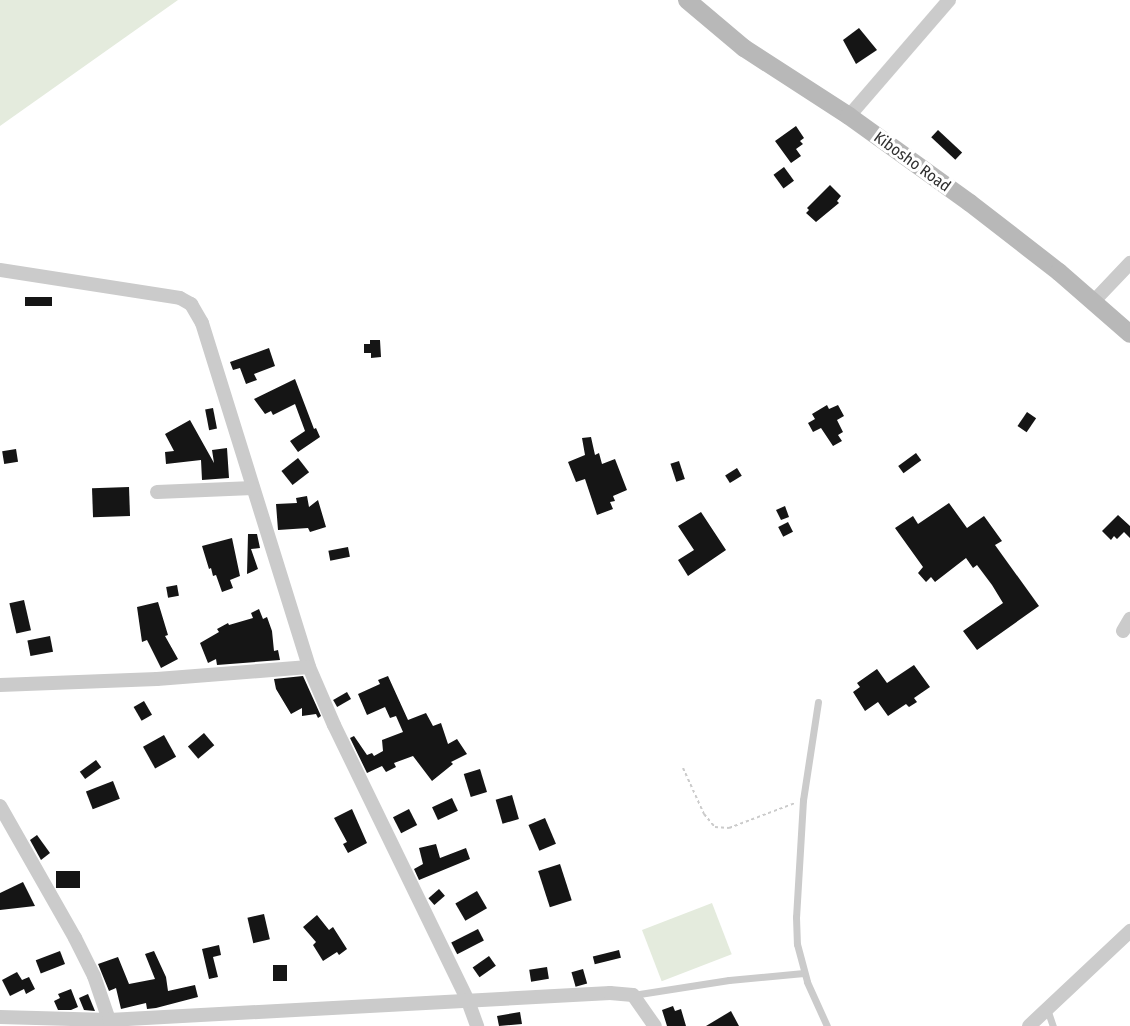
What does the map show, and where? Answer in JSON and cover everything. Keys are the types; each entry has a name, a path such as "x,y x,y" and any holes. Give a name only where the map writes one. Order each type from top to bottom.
{"main road":[{"name":"Kibosho Road","path":"687,0 744,48 849,116 970,203 1059,272 1130,334"}],"street":[{"path":"849,116 949,0"},
{"path":"1093,302 1130,263"},
{"path":"0,270 180,298 191,304 202,323 309,667 334,725 468,1001 477,1026"},
{"path":"157,492 253,488"},
{"path":"0,685 157,679 309,667"},
{"path":"0,806 75,938 94,976 110,1023"},
{"path":"1029,1026 1130,931"},
{"path":"0,1017 110,1023 352,1005 610,993 633,995 655,1026"}],"lane":[{"path":"818,702 804,800 796,917 797,945 804,973 827,1026"},
{"path":"633,995 729,980 804,973"},
{"path":"1047,1009 1053,1026"}],"path":[{"path":"683,768 704,814 715,827 729,828 804,800"}],"shaded area":[{"path":"0,0 178,0 0,126"},
{"path":"712,903 732,954 662,981 642,930"}],"building":[{"path":"859,28 877,50 856,64 843,40"},
{"path":"796,126 804,138 800,141 803,144 796,149 801,156 791,163 775,141"},
{"path":"938,130 962,153 955,160 931,137"},
{"path":"784,167 794,181 783,188 773,175"},
{"path":"830,185 841,196 837,201 839,203 816,222 806,213 809,210 807,208"},
{"path":"25,297 52,297 52,306 25,306"},
{"path":"370,340 380,340 381,357 371,358 371,353 364,353 364,344 370,344"},
{"path":"269,348 275,366 254,374 257,380 246,384 240,368 233,370 230,362"},
{"path":"295,379 314,429 316,428 320,437 298,452 290,441 305,431 295,404 273,415 271,411 265,414 254,399"},
{"path":"827,405 829,409 838,405 844,416 837,420 843,432 838,435 842,441 833,446 821,428 813,432 808,423 815,419 812,414"},
{"path":"213,408 217,429 209,430 205,410"},
{"path":"1027,412 1036,418 1027,432 1017,426"},
{"path":"190,420 214,463 212,450 227,448 229,478 202,480 201,460 166,464 165,452 174,451 165,434"},
{"path":"591,437 595,455 599,453 602,464 615,459 627,490 613,496 615,501 610,502 613,509 597,515 585,479 576,482 568,462 585,455 582,438"},
{"path":"16,449 18,462 4,464 2,451"},
{"path":"916,453 921,460 903,473 898,466"},
{"path":"298,458 309,472 293,485 281,471"},
{"path":"679,461 685,479 676,482 670,464"},
{"path":"737,468 742,476 730,483 725,475"},
{"path":"129,487 130,516 93,517 92,488"},
{"path":"307,496 309,507 318,500 326,527 310,532 308,528 278,530 276,504 297,503 296,498"},
{"path":"949,503 967,528 984,516 1002,541 995,545 1039,606 977,650 963,631 1003,603 992,585 977,565 973,568 966,558 935,582 931,577 926,582 918,573 923,567 895,528 913,516 918,524"},
{"path":"785,506 789,517 781,520 776,510"},
{"path":"701,512 726,550 688,576 678,560 694,550 678,526"},
{"path":"1118,515 1130,526 1130,538 1124,532 1117,539 1114,536 1111,540 1102,531"},
{"path":"788,522 793,532 783,537 778,527"},
{"path":"248,534 257,534 260,548 251,549 258,569 247,574"},
{"path":"232,538 240,576 230,580 233,588 222,592 216,575 213,576 211,568 209,569 202,546"},
{"path":"348,547 350,557 330,561 328,551"},
{"path":"177,585 179,596 168,598 166,587"},
{"path":"24,600 31,630 16,634 9,603"},
{"path":"158,602 168,635 165,636 178,659 161,668 147,640 142,642 137,607"},
{"path":"259,609 263,619 267,617 272,631 274,651 278,650 280,660 217,665 216,659 208,663 200,643 219,632 217,629 228,623 229,625 253,618 251,613"},
{"path":"50,636 53,652 30,656 27,640"},
{"path":"914,665 930,687 914,698 917,702 909,707 906,704 888,716 878,702 865,711 853,692 860,687 857,683 877,669 887,683"},
{"path":"303,676 321,716 318,718 316,714 302,716 302,708 291,714 276,689 274,679"},
{"path":"388,676 408,720 426,713 433,726 441,723 448,744 457,739 467,754 451,762 453,764 432,781 413,756 394,763 396,767 386,772 382,766 367,773 350,738 354,736 367,755 372,753 374,756 383,751 382,740 403,732 396,716 390,718 385,707 367,715 358,694 380,684 378,680"},
{"path":"347,692 351,699 337,707 333,700"},
{"path":"144,701 152,715 142,721 134,707"},
{"path":"204,733 214,745 198,759 188,746"},
{"path":"164,735 176,757 155,769 143,747"},
{"path":"96,760 101,767 85,779 80,772"},
{"path":"480,769 487,792 471,797 464,774"},
{"path":"113,781 120,799 93,809 86,791"},
{"path":"512,795 519,819 503,824 496,800"},
{"path":"452,798 458,811 438,820 432,807"},
{"path":"352,809 367,843 348,853 343,844 347,842 334,818"},
{"path":"409,809 417,825 401,833 393,817"},
{"path":"545,818 556,844 539,851 528,825"},
{"path":"37,835 50,853 41,860 30,840"},
{"path":"436,844 440,858 466,848 470,859 419,880 414,869 423,864 419,848"},
{"path":"560,864 572,900 550,907 538,871"},
{"path":"56,871 80,871 80,888 56,888"},
{"path":"23,882 35,906 0,910 0,893"},
{"path":"439,889 445,896 434,905 428,898"},
{"path":"477,891 487,908 465,921 455,904"},
{"path":"264,914 270,939 253,943 247,918"},
{"path":"317,915 329,930 333,927 347,949 323,961 313,945 316,942 303,927"},
{"path":"478,929 484,941 457,954 451,943"},
{"path":"219,945 221,955 213,957 218,977 209,979 202,949"},
{"path":"619,950 621,958 595,964 593,957"},
{"path":"60,951 65,964 41,973 36,960"},
{"path":"154,951 166,977 168,991 195,985 198,997 156,1008 147,1009 146,1003 121,1009 116,988 109,991 98,964 118,957 129,984 155,979 145,954"},
{"path":"489,956 496,966 479,977 473,967"},
{"path":"273,965 287,965 287,981 273,981"},
{"path":"547,967 549,979 531,982 529,970"},
{"path":"583,969 587,983 576,987 571,972"},
{"path":"17,972 22,980 29,977 35,989 26,994 24,989 10,996 2,980"},
{"path":"71,989 78,1007 71,1010 58,1010 54,1001 60,998 58,994"},
{"path":"88,994 95,1011 84,1010 79,998"},
{"path":"673,1006 675,1011 681,1009 686,1026 667,1026 662,1010"},
{"path":"731,1011 739,1026 706,1026"},
{"path":"520,1012 522,1024 499,1026 497,1016"}]}
